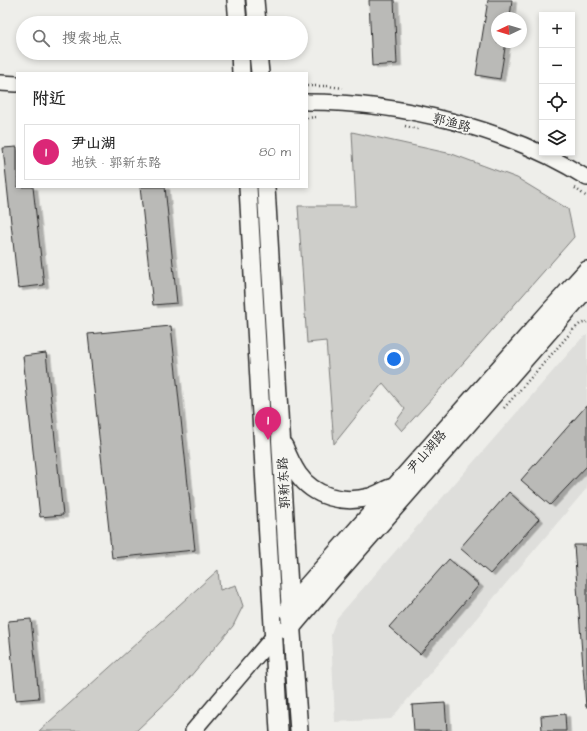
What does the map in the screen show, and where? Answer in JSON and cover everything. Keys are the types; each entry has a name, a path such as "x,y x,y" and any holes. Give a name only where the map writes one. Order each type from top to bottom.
{"main road":[{"path":"236,0 237,16"},
{"path":"255,0 256,16"},
{"path":"240,60 241,72"},
{"path":"259,60 260,72"},
{"name":"郭新东路","path":"248,188 273,637 280,731"},
{"name":"郭新东路","path":"266,188 291,628 299,731"},
{"name":"尹山湖路","path":"273,637 290,605 587,270"},
{"name":"尹山湖路","path":"273,637 291,628 344,564 587,288"},
{"path":"560,318 582,308 587,308"},
{"path":"280,439 298,474 314,490 331,498 344,500 371,497 395,486"}],"street":[{"path":"0,83 16,84"},
{"name":"郭渔路","path":"308,102 371,106 432,116 485,131 526,146 567,165 587,178"},
{"name":"尹山湖路","path":"193,731 273,637"}],"path":[{"path":"308,118 319,117"},
{"path":"400,126 423,130"},
{"path":"571,186 587,197"}],"shaded area":[{"path":"352,132 452,154 517,178 568,209 574,237 402,431 395,423 405,409 383,383 334,444 326,341 307,343 298,206 356,206"},
{"path":"587,335 587,488 391,719 335,722 331,635 337,618 581,339"},
{"path":"218,570 220,590 236,585 243,606 233,626 178,691 136,731 39,731"}],"building":[{"path":"369,0 394,0 397,64 372,66"},
{"path":"488,0 512,0 511,12 491,12 491,48 505,48 500,79 476,75"},
{"path":"16,147 16,188 33,188 44,285 18,288 3,148"},
{"path":"140,188 165,188 177,303 153,305"},
{"path":"171,326 195,550 112,558 88,334"},
{"path":"46,353 63,515 40,517 23,356"},
{"path":"587,405 587,466 550,505 521,480"},
{"path":"509,492 539,519 490,574 460,548"},
{"path":"574,545 587,545 587,707 586,707"},
{"path":"449,559 479,585 420,654 389,627"},
{"path":"31,619 39,698 16,700 8,621"},
{"path":"445,703 447,731 414,731 412,705"},
{"path":"565,714 566,731 542,731 541,716"}],"place":[{"name":"尹山湖","path":"268,440"}]}
